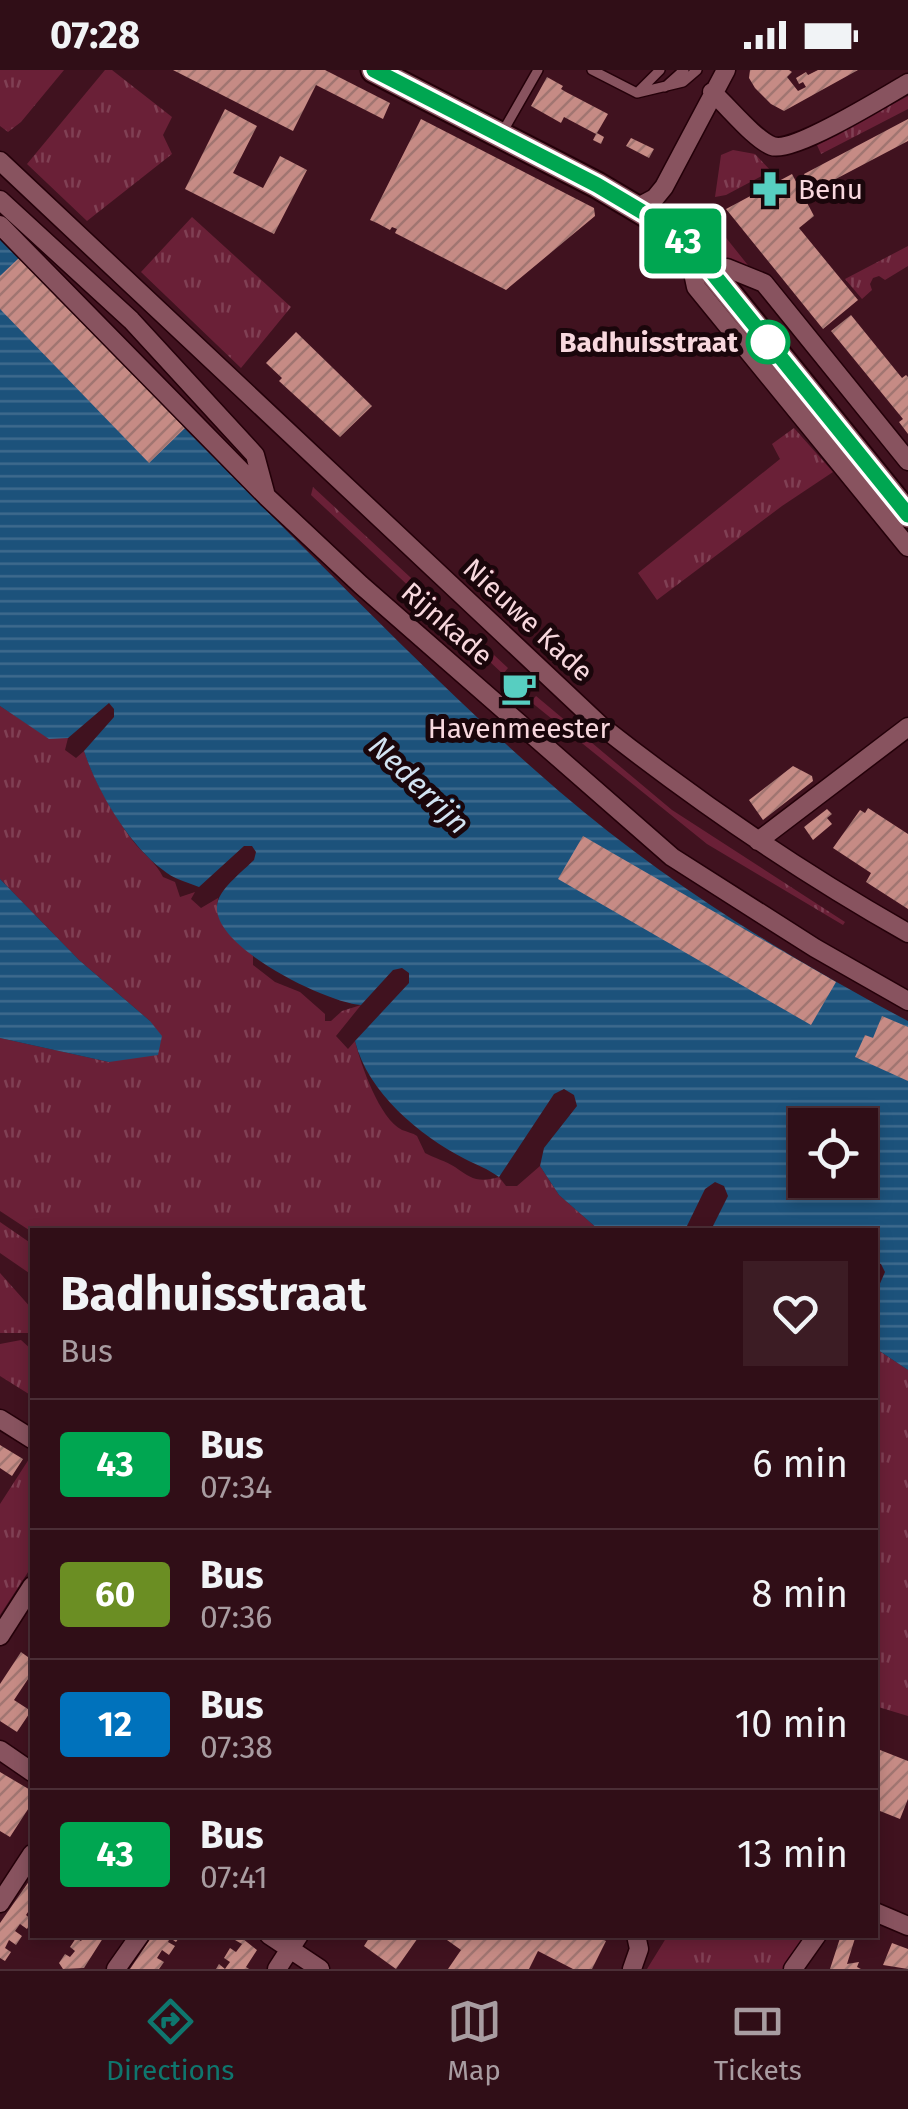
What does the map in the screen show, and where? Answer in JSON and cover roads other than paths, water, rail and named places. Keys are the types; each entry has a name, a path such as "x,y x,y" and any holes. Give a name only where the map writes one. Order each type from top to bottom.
{"main road":[{"path":"374,70 505,130 646,203 674,213 727,268 901,470 908,515"},
{"path":"404,70 505,130"},
{"path":"646,203 901,470"}],"street":[{"path":"646,203 664,187 726,70"},
{"path":"712,92 766,143 781,148 812,136 908,84"},
{"name":"Nieuwe Kade","path":"0,161 600,725 685,792 908,933"},
{"path":"0,200 131,320 255,455 267,498"},
{"name":"Rijnkade","path":"0,225 267,498 672,857 815,948 908,1001"},
{"path":"687,244 696,287 818,447 908,548"},
{"path":"131,320 148,300"},
{"path":"758,841 908,727"},
{"path":"0,1419 30,1438"},
{"path":"0,1636 30,1589"},
{"path":"0,1750 30,1771"},
{"path":"0,1902 30,1857"},
{"path":"878,1913 908,1926"},
{"path":"116,1969 138,1938"},
{"path":"632,1969 638,1950 636,1938"},
{"path":"792,1969 815,1938"},
{"path":"277,1969 295,1942 320,1969"}],"lane":[{"path":"505,130 538,70"},
{"path":"592,70 611,74 637,93 684,82 697,70"},
{"path":"637,93 649,70"},
{"path":"637,93 660,70"},
{"path":"663,89 684,70"}],"water":[{"name":"Nederrijn","path":"0,237 361,605 560,792 642,857 728,916 908,1021 908,1370 878,1350 878,1288 885,1272 878,1263 878,1228 712,1228 728,1196 724,1186 715,1182 705,1189 686,1228 597,1228 559,1195 540,1166 544,1148 577,1106 574,1095 564,1089 554,1094 499,1177 430,1138 383,1095 355,1041 409,983 409,973 402,968 393,970 361,1005 297,983 248,952 219,918 218,901 228,885 254,860 256,852 252,846 244,846 199,887 171,876 138,846 116,816 84,751 114,717 114,709 109,703 68,738 49,739 0,706"},
{"path":"0,879 79,960 150,1021 162,1036 158,1055 109,1062 0,1038"}],"place":[{"name":"Benu","path":"770,189"},
{"name":"Badhuisstraat","path":"768,342"},
{"name":"Havenmeester","path":"519,688"}]}
